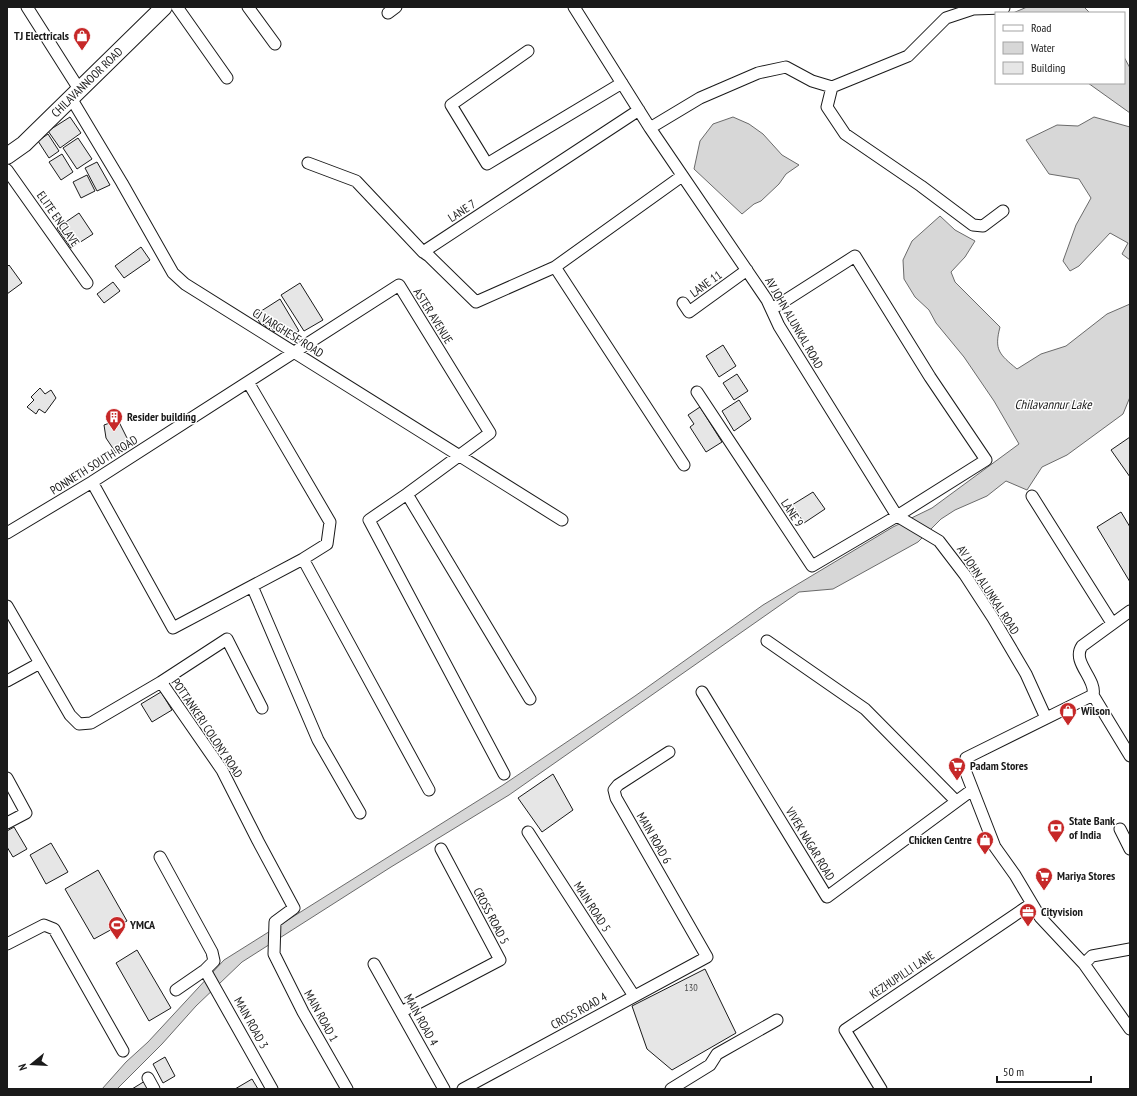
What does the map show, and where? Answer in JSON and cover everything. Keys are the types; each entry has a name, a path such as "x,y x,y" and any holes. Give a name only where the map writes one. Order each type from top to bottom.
{"street":[{"name":"CJ VARGHESE ROAD","path":"27,7 122,183 173,273 185,284 562,520"},
{"name":"CHILAVANNOOR ROAD","path":"7,156 24,144 164,7"},
{"path":"177,7 227,78"},
{"path":"248,7 274,44"},
{"name":"AV JOHN ALUNKAL ROAD","path":"574,7 650,128 767,300 779,326 897,516 939,541 965,575 993,618 1026,674 1046,718"},
{"path":"650,128 700,98 758,73 786,67 812,81 832,87 908,56 946,18 973,9 1004,8"},
{"path":"528,51 451,105 487,164 622,82"},
{"path":"832,87 827,107 845,134 921,186 973,225 982,226 1003,211"},
{"name":"LANE 7","path":"423,252 639,110"},
{"path":"308,163 356,181 423,252 429,256 476,302 555,267"},
{"name":"ELITE ENCLAVE","path":"7,170 87,283"},
{"path":"536,280 682,176"},
{"path":"772,309 855,256 930,377 986,460 897,516"},
{"path":"555,267 684,465"},
{"name":"LANE 11","path":"683,303 689,312 747,270"},
{"name":"ASTER AVENUE","path":"294,352 399,285 490,433 458,456"},
{"name":"PONNETH SOUTH ROAD","path":"7,533 92,482 294,352"},
{"path":"92,482 173,628 303,559 327,544 330,522 248,382"},
{"name":"LANE 9","path":"697,392 812,566 897,516"},
{"path":"458,456 369,520 504,774"},
{"path":"407,494 530,699"},
{"path":"1032,496 1112,623"},
{"path":"303,559 430,790"},
{"path":"252,586 318,740 360,813"},
{"name":"POTTANKERI COLONY ROAD","path":"7,606 70,715 80,724 91,723 161,682 222,770 294,908 274,922 274,954"},
{"path":"1130,611 1079,649 1080,660 1094,690 1093,696 1130,756"},
{"path":"161,682 227,639 262,708"},
{"path":"767,641 866,709 956,802"},
{"path":"7,681 40,663"},
{"name":"VIVEK NAGAR ROAD","path":"702,692 827,897 972,790"},
{"path":"1093,696 966,758 965,770 995,847 1015,875 1031,904 1040,918 1084,964 1130,1029"},
{"name":"MAIN ROAD 6","path":"669,752 618,785 614,790 616,798 707,957"},
{"path":"7,778 26,813 7,823"},
{"path":"1120,830 1130,849"},
{"name":"MAIN ROAD 5","path":"528,832 634,996"},
{"name":"CROSS ROAD 5","path":"401,1012 500,960 441,849"},
{"path":"160,857 212,952 214,961 205,970 176,990"},
{"name":"KEZHUPILLI LANE","path":"881,1089 844,1030 1031,904"},
{"path":"7,944 44,925 54,929 123,1051"},
{"path":"1084,964 1092,956 1130,949"},
{"name":"MAIN ROAD 1","path":"274,954 303,1012 347,1089"},
{"name":"CROSS ROAD 4","path":"463,1089 707,957"},
{"name":"MAIN ROAD 4","path":"374,964 444,1089"},
{"name":"MAIN ROAD 3","path":"205,970 272,1089"},
{"path":"671,1089 710,1065 717,1054 777,1020"},
{"path":"148,1078 154,1089"}],"water":[{"path":"1027,7 1084,7 1089,12 1015,12"},
{"path":"1125,59 1130,68 1130,113 1089,84 1125,84"},
{"path":"733,117 749,124 763,134 782,155 799,165 786,174 779,184 761,201 754,204 742,214 694,169 700,141 713,124"},
{"path":"1094,117 1130,127 1130,260 1122,254 1128,243 1110,233 1079,266 1070,271 1063,261 1076,225 1091,198 1079,179 1049,174 1026,140 1057,125 1078,126"},
{"name":"Chilavannur Lake","path":"940,216 955,230 975,241 965,257 951,272 955,282 1000,327 998,346 1000,351 1002,355 1017,369 1041,354 1066,346 1107,314 1130,304 1130,397 1123,414 1067,455 1042,467 1027,490 1006,481 987,496 955,510 941,519 918,542 833,589 799,592 509,795 391,867 242,962 196,1006 162,1044 117,1089 102,1089 224,960 503,785 635,696 763,605 893,527 932,508 1019,444 994,401 964,357 936,323 929,310 915,297 904,279 903,260 912,241"}],"building":[{"path":"70,117 81,133 60,148 48,131"},
{"path":"48,134 59,151 49,158 38,141"},
{"path":"78,138 92,159 77,169 63,148"},
{"path":"62,154 73,172 61,180 49,162"},
{"path":"97,162 110,185 97,191 85,168"},
{"path":"87,175 95,191 81,198 73,182"},
{"path":"79,213 93,234 71,248 57,228"},
{"path":"141,247 150,260 124,278 115,266"},
{"path":"9,265 22,283 7,294 7,267"},
{"path":"113,282 120,291 104,303 97,294"},
{"path":"300,283 323,320 304,331 281,295"},
{"path":"280,299 299,331 290,336 288,333 284,336 279,328 274,332 271,327 268,330 264,324 262,326 255,315"},
{"path":"723,345 736,366 719,377 706,356"},
{"path":"737,374 748,391 734,400 723,383"},
{"path":"40,388 45,394 51,390 56,398 45,413 39,409 36,414 27,407 34,400 31,397"},
{"path":"739,400 751,419 734,431 722,411"},
{"path":"700,407 722,442 706,452 690,427 694,424 688,415"},
{"name":"Resider building","path":"118,420 130,444 116,453 106,438 104,425"},
{"path":"1130,437 1130,477 1111,450"},
{"path":"813,492 825,509 804,523 792,505"},
{"path":"1121,512 1130,527 1130,582 1097,527"},
{"path":"161,692 172,710 152,722 141,704"},
{"path":"553,774 573,810 542,832 518,798"},
{"path":"14,827 27,849 13,857 7,847 7,831"},
{"path":"51,843 68,872 46,884 30,855"},
{"path":"98,870 127,921 94,939 65,889"},
{"path":"137,950 171,1008 149,1021 116,963"},
{"path":"705,969 736,1033 672,1070 647,1049 632,1006"},
{"path":"165,1057 175,1076 163,1083 153,1064"},
{"path":"252,1079 258,1089 235,1089"},
{"path":"145,1081 150,1089 132,1089"}],"place":[{"name":"TJ Electricals","path":"82,51"},
{"name":"Resider building","path":"114,432"},
{"name":"Wilson","path":"1068,726"},
{"name":"Padam Stores","path":"957,781"},
{"name":"State Bank of India","path":"1056,843"},
{"name":"Chicken Centre","path":"985,855"},
{"name":"Mariya Stores","path":"1044,891"},
{"name":"Cityvision","path":"1028,927"},
{"name":"YMCA","path":"117,940"}]}
